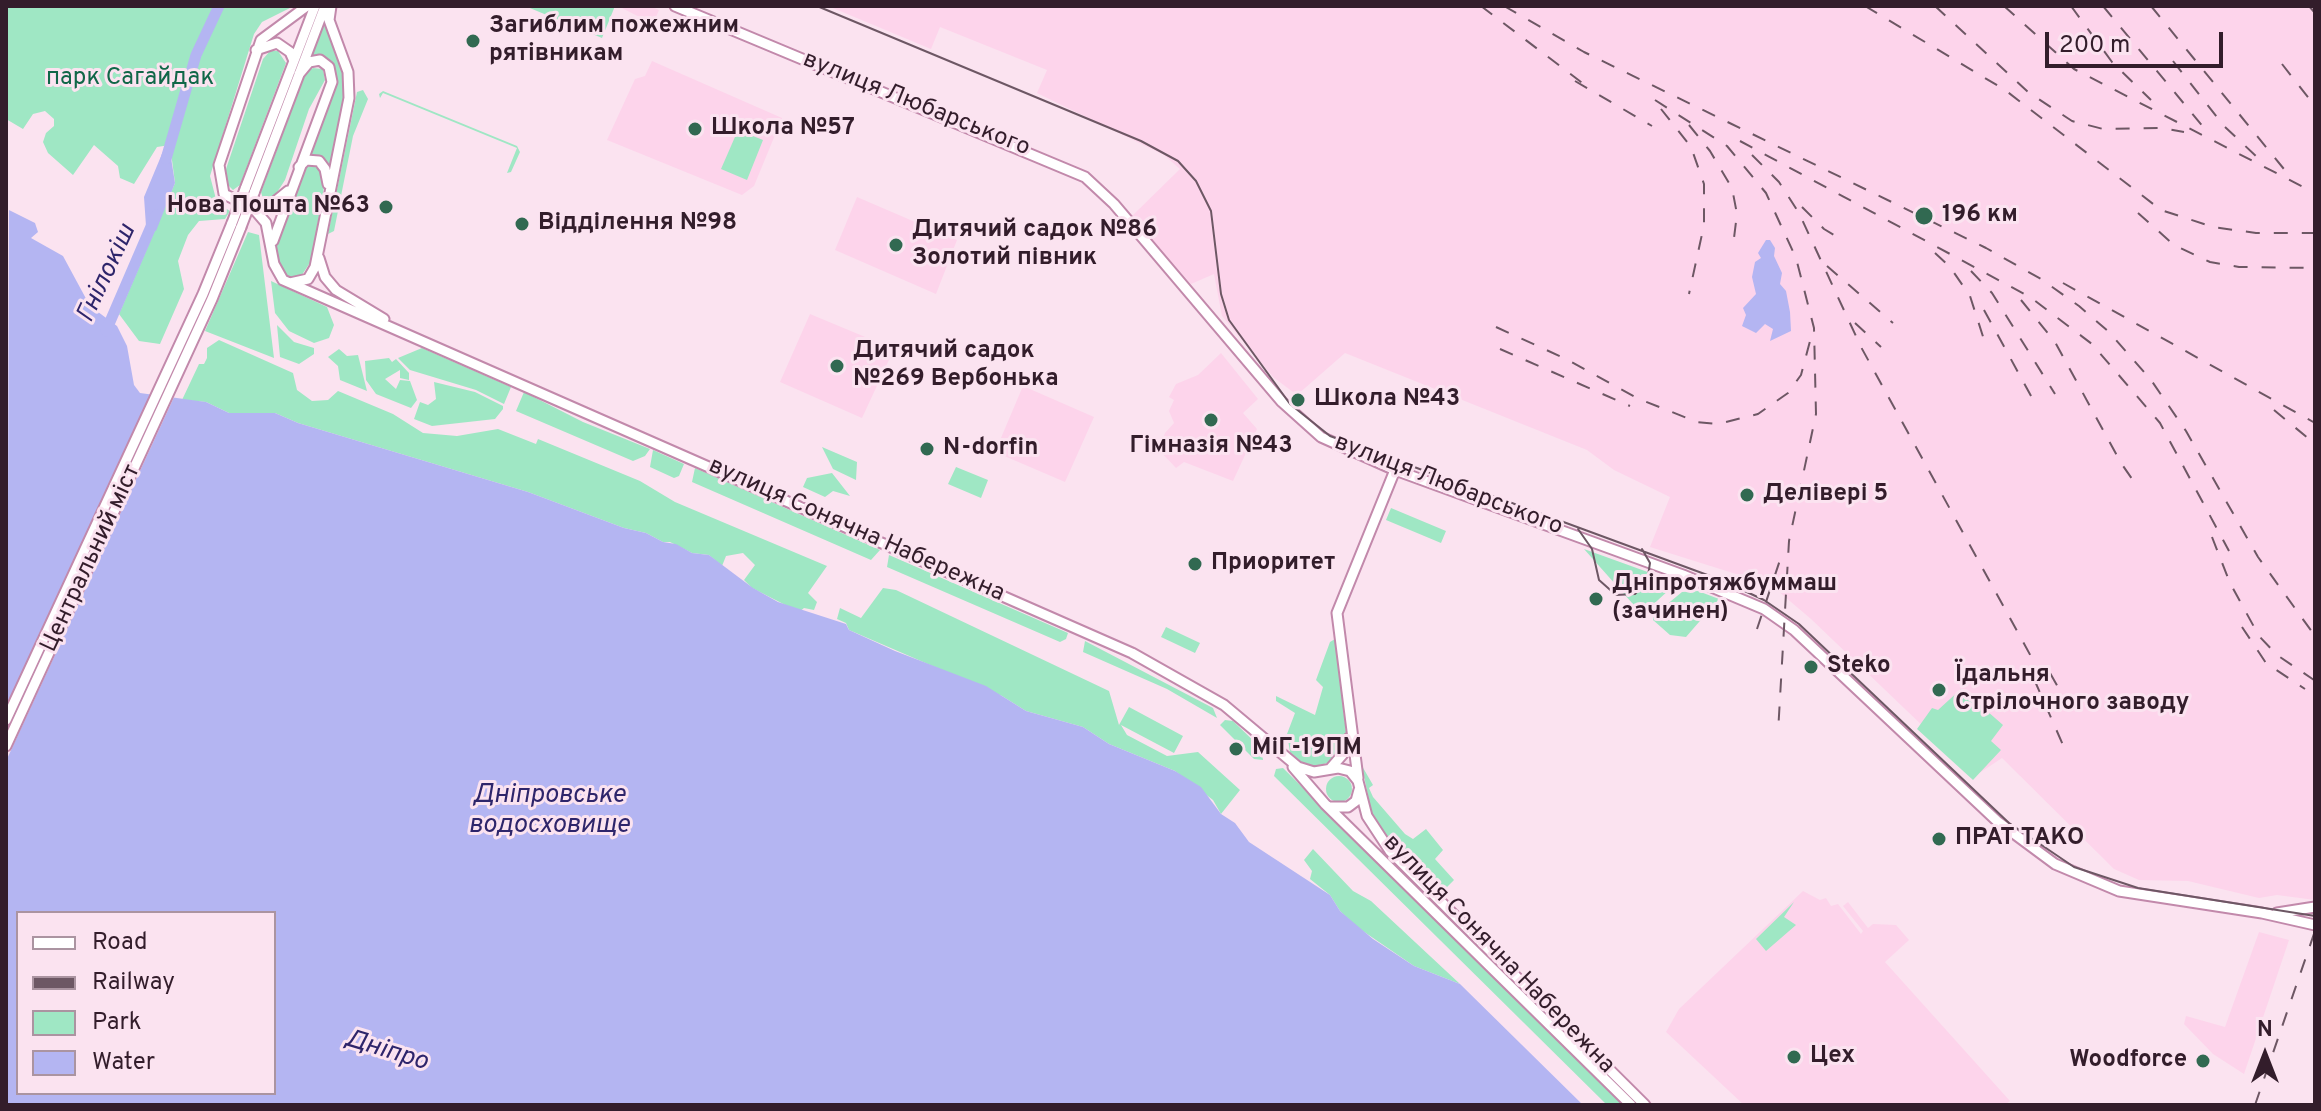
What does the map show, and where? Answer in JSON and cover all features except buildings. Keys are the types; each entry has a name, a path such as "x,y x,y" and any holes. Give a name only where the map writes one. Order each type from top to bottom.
{"main road":[{"path":"307,6 268,32 256,50 218,176 224,194 254,209 266,223 276,272 290,283 303,281 311,275 350,92 348,72 329,20 328,6"},
{"path":"250,191 315,6"},
{"path":"174,369 328,6"},
{"name":"вулиця Любарського","path":"675,6 1085,177 1114,204 1300,421 1346,450 1395,470 1694,579 1764,609 1794,630 1997,821 2041,856 2094,883 2158,899 2262,913"},
{"path":"256,50 277,43 290,52 294,61"},
{"path":"272,245 333,76 329,67 320,60 309,62 299,74"},
{"path":"297,169 311,159 322,163 328,174 328,199"},
{"path":"254,209 272,204 290,189"},
{"name":"вулиця Сонячна Набережна","path":"318,251 325,277 336,290 404,331"},
{"name":"вулиця Сонячна Набережна","path":"290,283 1132,653 1224,705 1288,761 1323,802 1631,1105"},
{"name":"Центральний міст","path":"6,720 174,369"},
{"name":"Центральний міст","path":"6,746 174,369"},
{"path":"1350,727 1346,748 1318,785 1323,802 1333,809 1348,807 1356,801 1359,784 1338,605 1395,470"},
{"name":"вулиця Сонячна Набережна","path":"1288,761 1305,770 1347,769 1359,784 1367,816 1390,851 1645,1105"},
{"path":"2262,913 2315,907"},
{"path":"2262,913 2315,925"}],"shaded area":[{"path":"618,6 650,6 659,10 653,24"},
{"path":"828,6 2315,6 2315,900 2277,895 2259,898 2188,881 2139,880 2114,869 2002,758 1975,776 1811,619 1771,585 1650,547 1670,497 1614,470 1587,450 1345,353 1297,395 1273,377 1222,316 1214,274 1191,284 1132,216 1180,169 1164,155 1037,93 1047,70 940,27 931,49"},
{"name":"Школа №57","path":"652,61 782,118 754,186 742,195 607,140 635,79 645,76"},
{"name":"Дитячий садок №86 Золотий півник","path":"857,197 957,240 936,294 835,250"},
{"name":"Дитячий садок №269 Вербонька","path":"810,314 894,349 862,418 780,382"},
{"name":"Гімназія №43","path":"1221,353 1258,399 1243,413 1257,429 1233,481 1184,462 1176,468 1159,450 1165,433 1174,423 1169,411 1174,400 1169,397 1176,384 1198,375"},
{"path":"1023,386 1094,417 1065,482 995,452"},
{"path":"1803,891 1820,900 1826,898 1831,906 1838,904 1861,934 1863,931 1843,906 1848,902 1868,928 1873,924 1896,925 1909,940 1885,962 2010,1101 2005,1105 1744,1105 1666,1032 1679,1009"},
{"path":"2259,932 2289,940 2244,1074 2213,1054 2184,1024 2186,1016 2225,1027"}],"green space":[{"name":"парк Сагайдак","path":"6,6 294,6 262,22 254,34 210,176 217,203 230,211 225,219 199,221 188,235 178,261 184,289 160,344 139,341 119,314 175,183 170,145 157,147 134,184 120,178 118,166 94,145 73,175 48,153 43,142 46,133 54,126 54,119 45,111 33,114 23,129 6,119"},
{"path":"525,6 615,6 602,38"},
{"path":"324,25 344,71 346,91 332,166 319,155 306,155 337,80 331,61 321,55 312,56"},
{"path":"270,51 278,51 286,63 240,185 233,190 228,185 225,172 263,59"},
{"path":"313,68 323,69 325,80 309,109 285,180 274,197 264,202 261,192 306,72"},
{"path":"363,90 368,99 353,136 334,231 328,234 357,92"},
{"path":"383,91 517,146 520,152 511,172 507,173 517,148 383,93 380,98 379,94"},
{"path":"738,130 763,140 747,180 721,169"},
{"path":"315,165 322,171 324,187 311,261 300,278 287,278 278,267 276,241 304,167"},
{"path":"248,232 259,235 274,358 205,331"},
{"path":"271,281 327,307 334,325 329,338 314,343 289,331 275,313"},
{"path":"277,325 294,342 314,348 314,354 299,364 280,357"},
{"path":"219,340 293,373 297,390 312,401 328,400 338,391 393,414 423,433 457,436 498,429 536,444 538,439 640,481 675,502 827,566 808,593 817,602 814,610 804,608 799,612 752,588 744,580 755,565 743,553 726,556 722,566 709,555 692,553 646,533 624,528 528,492 298,423 275,413 229,413 206,402 182,400 199,364 204,364 207,358 207,348"},
{"path":"422,348 511,387 504,404 476,390 410,370 398,358"},
{"path":"339,349 347,356 358,355 367,391 340,380 338,366 328,357"},
{"path":"389,358 392,362 396,359 409,373 409,380 400,378 400,370 385,379 396,389 400,380 410,381 417,400 411,408 376,394 366,380 365,361"},
{"path":"434,382 475,392 503,406 503,409 495,419 432,426 414,419 420,402 428,405 436,399"},
{"path":"524,392 583,422 650,449 645,456 633,461 516,411"},
{"path":"822,447 857,462 856,480 833,469"},
{"path":"653,450 684,464 679,476 674,478 650,467"},
{"path":"956,467 988,480 981,498 948,484"},
{"path":"695,468 880,550 871,560 692,482"},
{"path":"832,473 850,496 833,491 825,497 803,487 807,478"},
{"path":"1391,508 1446,531 1441,543 1386,520"},
{"path":"1584,549 1667,579 1670,589 1646,611 1640,612"},
{"path":"889,555 1068,633 1066,639 1060,642 887,567"},
{"path":"883,588 896,590 1109,691 1119,725 1129,707 1183,736 1174,753 1121,725 1127,735 1167,756 1198,752 1240,790 1221,814 1213,800 1175,771 1109,744 1083,727 1026,711 1002,696 849,630 846,623 837,619 840,608 861,618"},
{"path":"1698,591 1719,599 1686,637 1670,635 1653,620 1654,615 1682,592"},
{"path":"1166,627 1200,643 1195,653 1161,637"},
{"path":"1335,639 1346,732 1338,754 1328,763 1315,766 1301,762 1290,752 1287,734 1295,713 1276,701 1276,696 1315,715 1323,687 1316,680 1330,642"},
{"path":"1085,641 1213,708 1217,718 1167,689 1083,652"},
{"path":"1961,689 1973,704 1979,704 2003,725 1991,741 2001,750 1973,780 1917,729 1932,708 1938,710"},
{"path":"1225,720 1233,721 1261,748 1263,760 1254,759 1220,725"},
{"path":"1362,766 1373,785 1369,788 1373,797 1405,834 1413,839 1426,829 1443,850 1435,859 1454,880 1445,889 1438,892 1385,836 1371,811"},
{"path":"1283,768 1623,1105 1607,1105 1274,776 1276,769"},
{"path":"1339,776 1348,780 1352,789 1348,798 1339,802 1330,798 1326,789 1330,780"},
{"path":"1313,849 1353,891 1371,901 1460,984 1414,966 1357,927 1340,911 1330,895 1310,879 1312,871 1304,860"},
{"path":"1794,902 1784,917 1796,925 1766,951 1756,939"}],"water":[{"path":"169,145 175,183 156,231 146,226 144,197 164,149"},
{"name":"Дніпровське водосховище","path":"9,210 35,223 38,232 31,238 63,256 90,306 117,326 127,346 134,385 140,393 206,402 229,413 275,413 298,423 528,492 624,528 646,533 663,542 676,544 692,553 709,555 753,588 778,602 846,624 849,630 895,651 986,686 1026,711 1083,727 1109,744 1175,771 1201,787 1221,814 1235,823 1249,842 1330,895 1340,911 1373,939 1414,966 1460,984 1583,1105 6,1105"},
{"path":"1766,240 1770,240 1775,248 1774,256 1782,273 1780,284 1786,291 1791,331 1770,341 1773,329 1765,324 1756,333 1742,326 1746,315 1743,308 1756,294 1752,277 1755,262 1761,258 1758,253"}],"pier":[{"path":"152,392 175,395 6,761 6,708"}],"waterway":[{"name":"Гнілокіш","path":"166,159 196,55 219,6"},
{"name":"Гнілокіш","path":"106,331 156,215"}],"tram line":[{"path":"817,6 1141,141 1178,161 1196,181 1211,211 1221,294 1229,320 1290,404 1330,436 1721,580 1764,600 1799,624 2009,823 2074,867 2138,888 2315,916"},
{"path":"1578,529 1592,549 1599,580 1616,595 1635,594 1647,582 1650,563 1642,549"}],"railway":[{"path":"1481,6 1585,85"},
{"path":"1504,6 1584,52 1986,248 2041,279 2079,306 2109,332 2151,380 2186,431 2258,557 2315,636"},
{"path":"1865,6 2005,90 2161,210 2213,227 2256,233 2315,233"},
{"path":"1935,6 2028,92 2072,121 2103,129 2162,128 2184,132"},
{"path":"2004,6 2074,69 2315,193"},
{"path":"2071,6 2112,62 2151,100"},
{"path":"2103,6 2205,129"},
{"path":"2151,6 2288,174"},
{"path":"2309,6 2315,13"},
{"path":"2173,61 2224,126 2257,157"},
{"path":"2282,64 2315,106"},
{"path":"1575,81 1652,126"},
{"path":"1655,100 1727,146 1766,193 1796,258 1814,328 1816,414 1789,541 1778,733"},
{"path":"1661,109 1691,147 1704,184 1704,225 1689,294"},
{"path":"1689,125 1710,151 1732,188 1737,214 1734,238"},
{"path":"1740,141 2030,297 2092,344 2160,423 2229,551"},
{"path":"1752,155 1779,182 1799,213 1861,347 2050,691"},
{"path":"1802,207 1824,229 1844,241"},
{"path":"2138,213 2174,245 2210,262 2239,267 2315,268"},
{"path":"1935,253 1950,267 1970,296 1987,349"},
{"path":"1827,266 1893,323"},
{"path":"1971,271 1992,293 2055,394"},
{"path":"2063,283 2315,423"},
{"path":"2021,300 2055,342 2121,463 2139,489"},
{"path":"1984,310 2036,405"},
{"path":"1855,323 1881,347"},
{"path":"1496,327 1566,359 1639,399 1697,422 1718,424 1758,414 1788,393 1801,375 1810,341"},
{"path":"1500,349 1630,406"},
{"path":"2274,410 2315,444"},
{"path":"2212,537 2230,583 2259,636 2277,655 2314,680"},
{"path":"1757,629 1781,557"},
{"path":"2242,627 2266,663 2305,689"},
{"path":"2050,673 2066,701"},
{"path":"2034,679 2063,745"},
{"path":"2255,1105 2315,931"}],"place":[{"name":"Загиблим пожежним рятiвникам","path":"473,41"},
{"name":"Школа №57","path":"695,129"},
{"name":"Нова Пошта №63","path":"386,207"},
{"name":"196 км","path":"1924,216"},
{"name":"Відділення №98","path":"522,224"},
{"name":"Дитячий садок №86 Золотий півник","path":"896,245"},
{"name":"Дитячий садок №269 Вербонька","path":"837,366"},
{"name":"Школа №43","path":"1298,400"},
{"name":"Гімназія №43","path":"1211,420"},
{"name":"N-dorfin","path":"927,449"},
{"name":"Делівері 5","path":"1747,495"},
{"name":"Приоритет","path":"1195,564"},
{"name":"Дніпротяжбуммаш (зачинен)","path":"1596,599"},
{"name":"Steko","path":"1811,667"},
{"name":"Їдальня Стрілочного заводу","path":"1939,690"},
{"name":"МіГ-19ПМ","path":"1236,749"},
{"name":"ПРАТ ТАКО","path":"1939,839"},
{"name":"Цех","path":"1794,1057"},
{"name":"Woodforce","path":"2203,1061"}],"water label":[{"name":"Дніпро","path":"386,1052"}]}
